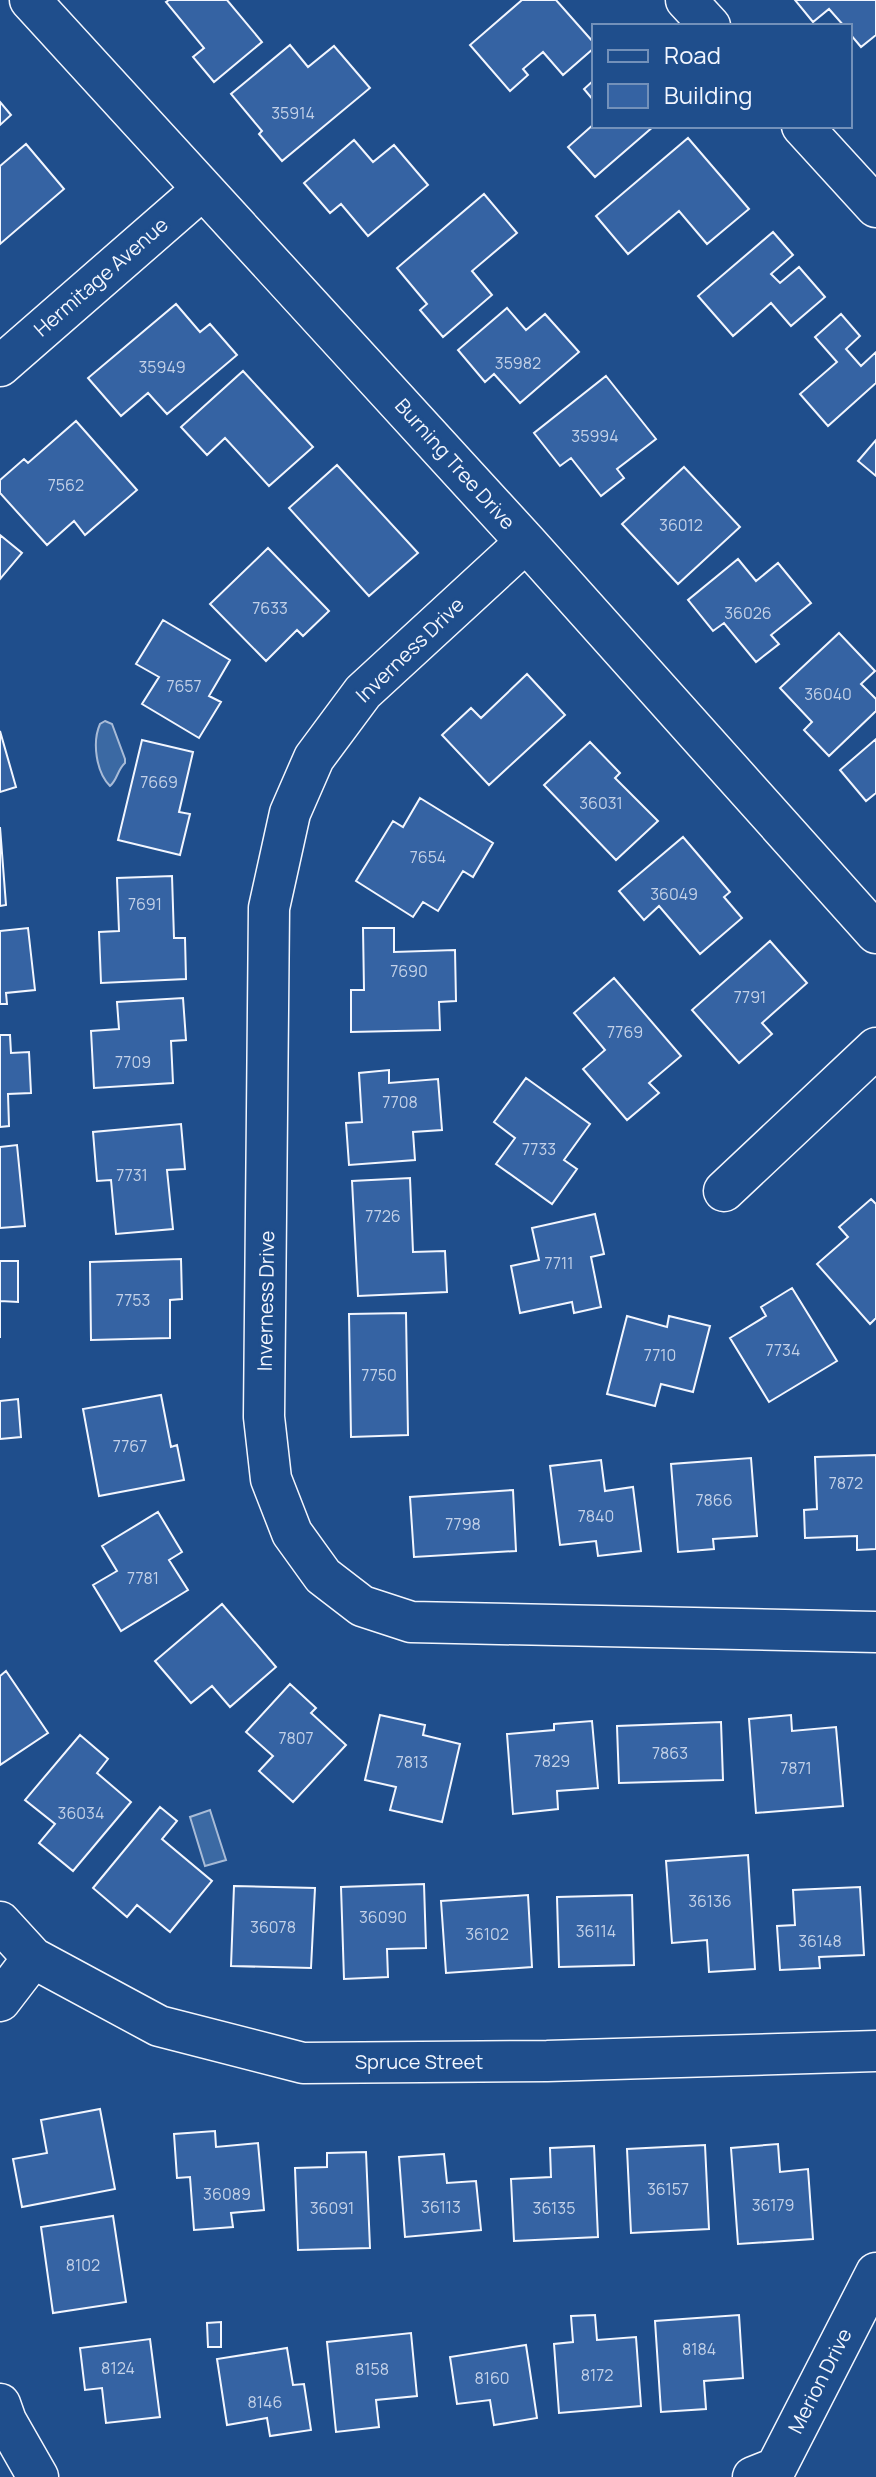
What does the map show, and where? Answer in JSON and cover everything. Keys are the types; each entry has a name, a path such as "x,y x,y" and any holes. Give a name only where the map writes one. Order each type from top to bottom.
{"street":[{"name":"Burning Tree Drive","path":"30,0 526,542 876,933"},
{"path":"686,0 708,24"},
{"path":"804,128 876,207"},
{"name":"Hermitage Avenue","path":"0,366 203,189"},
{"name":"Inverness Drive","path":"526,542 363,692 314,758 290,813 269,908 264,1417 271,1479 292,1533 323,1576 362,1606 411,1622 876,1632"},
{"path":"724,1191 876,1048"},
{"name":"Spruce Street","path":"0,1922 33,1958 159,2026 303,2063 547,2061 876,2051"},
{"path":"0,2001 33,1958"},
{"name":"Merion Drive","path":"753,2477 776,2468 876,2273"},
{"path":"0,2404 6,2421 38,2477"}],"water":[{"path":"105,721 112,724 125,759 110,786 101,773 96,748 100,724"},
{"path":"210,1810 226,1860 205,1866 190,1817"}],"building":[{"path":"227,0 262,42 214,82 193,57 204,48 166,2"},
{"path":"522,0 556,0 592,41 592,50 563,75 543,52 523,69 528,75 510,91 470,45"},
{"path":"795,0 876,0 876,35 861,47 852,36 852,24 842,24 829,9 813,22"},
{"path":"290,45 308,67 334,46 370,88 282,161 231,94"},
{"path":"592,82 592,99 584,89"},
{"path":"0,102 11,115 0,125"},
{"path":"592,126 652,128 595,177 568,147"},
{"path":"688,138 749,209 707,244 679,211 628,254 596,216"},
{"path":"354,140 373,162 394,145 428,185 368,236 341,204 330,213 304,183"},
{"path":"26,144 64,189 0,244 0,166"},
{"path":"484,194 517,233 472,271 492,295 443,337 420,310 427,304 397,268"},
{"path":"773,232 793,255 771,274 780,283 799,267 825,297 791,326 771,303 733,336 698,296"},
{"path":"176,304 200,332 210,324 237,355 167,414 148,393 121,416 88,378"},
{"path":"507,308 526,330 545,314 579,352 520,403 494,374 485,382 458,350"},
{"path":"841,314 860,336 846,349 861,366 876,352 876,383 828,426 800,394 837,362 815,337"},
{"path":"243,371 313,447 269,486 225,438 207,455 181,427"},
{"path":"606,376 656,439 617,469 624,478 601,496 571,458 560,466 534,433"},
{"path":"76,421 137,490 85,535 74,521 47,545 0,493 0,480 24,459 28,463"},
{"path":"876,440 876,476 858,461"},
{"path":"337,465 418,553 369,596 289,508"},
{"path":"684,467 740,527 678,584 622,524"},
{"path":"0,535 22,553 0,579"},
{"path":"268,548 329,611 303,636 297,630 266,661 210,604"},
{"path":"738,559 756,581 778,563 811,603 771,635 779,644 756,662 724,623 713,631 688,600"},
{"path":"163,620 230,660 209,696 221,702 199,738 142,704 159,677 136,664"},
{"path":"839,633 875,671 861,684 876,699 876,711 829,756 804,730 812,722 780,688"},
{"path":"527,674 565,715 489,785 442,735 471,708 481,718"},
{"path":"0,731 16,787 0,792"},
{"path":"876,739 876,793 866,801 840,770"},
{"path":"142,740 193,752 179,812 190,814 180,855 118,840"},
{"path":"590,742 620,773 615,778 658,821 616,860 544,785"},
{"path":"420,798 493,843 473,877 463,871 438,911 423,902 413,917 356,881 393,821 403,827"},
{"path":"0,827 6,905 0,906"},
{"path":"683,837 730,892 724,897 742,918 700,954 659,906 644,920 619,891"},
{"path":"172,876 174,938 185,938 186,979 101,983 99,932 119,931 117,878"},
{"path":"28,928 35,990 6,993 7,1004 0,1004 0,931"},
{"path":"363,928 394,928 394,952 455,950 456,1001 439,1002 440,1030 351,1032 351,990 364,990"},
{"path":"770,941 807,983 762,1023 772,1034 739,1063 692,1010"},
{"path":"614,978 681,1056 649,1083 659,1093 627,1120 583,1069 605,1050 574,1013"},
{"path":"183,998 186,1040 171,1041 173,1083 94,1088 91,1031 119,1029 117,1002"},
{"path":"0,1035 10,1035 11,1053 29,1052 31,1093 8,1094 9,1126 0,1127"},
{"path":"389,1070 389,1083 438,1079 442,1130 413,1132 415,1160 349,1165 346,1123 362,1122 359,1073"},
{"path":"526,1078 590,1124 564,1160 577,1169 552,1204 496,1164 515,1138 494,1122"},
{"path":"181,1124 185,1169 167,1170 173,1229 116,1234 111,1180 97,1181 93,1132"},
{"path":"17,1145 25,1226 0,1228 0,1147"},
{"path":"410,1178 413,1252 445,1251 447,1292 358,1296 352,1181"},
{"path":"871,1199 876,1204 876,1318 870,1324 817,1264 848,1237 839,1227"},
{"path":"595,1214 604,1254 591,1257 601,1307 574,1313 572,1302 520,1313 511,1266 539,1260 532,1228"},
{"path":"181,1259 182,1299 170,1300 170,1338 91,1340 90,1262"},
{"path":"0,1261 18,1261 18,1302 0,1301"},
{"path":"792,1288 837,1361 769,1402 730,1338 766,1316 761,1307"},
{"path":"406,1313 408,1435 351,1437 349,1314"},
{"path":"627,1316 667,1327 669,1316 710,1326 693,1392 661,1384 655,1406 607,1394"},
{"path":"161,1395 171,1447 177,1445 184,1480 99,1496 83,1409"},
{"path":"18,1399 21,1437 0,1439 0,1401"},
{"path":"876,1455 876,1549 857,1550 857,1536 805,1538 804,1510 817,1509 815,1457"},
{"path":"751,1458 757,1536 713,1539 714,1549 678,1552 671,1464"},
{"path":"601,1460 605,1491 633,1487 641,1551 598,1556 596,1541 560,1545 550,1466"},
{"path":"513,1490 516,1551 414,1557 410,1497"},
{"path":"158,1512 182,1552 169,1560 188,1590 121,1631 93,1585 117,1571 102,1546"},
{"path":"222,1604 276,1667 230,1707 212,1686 191,1703 155,1661"},
{"path":"6,1671 48,1733 0,1765 0,1676"},
{"path":"290,1684 316,1708 311,1713 346,1745 293,1802 259,1771 273,1756 246,1732"},
{"path":"380,1715 425,1725 423,1735 460,1744 442,1822 390,1810 396,1787 365,1780"},
{"path":"791,1715 792,1731 836,1727 843,1806 756,1813 749,1719"},
{"path":"592,1721 598,1788 557,1791 558,1809 513,1814 507,1734 554,1730 554,1724"},
{"path":"721,1722 723,1780 619,1783 617,1726"},
{"path":"80,1735 108,1759 97,1773 131,1802 73,1871 39,1843 55,1824 25,1800"},
{"path":"160,1807 177,1821 162,1839 212,1881 170,1932 137,1905 127,1917 93,1888"},
{"path":"748,1855 755,1969 709,1972 707,1940 672,1943 666,1861"},
{"path":"424,1884 426,1948 387,1949 388,1977 344,1979 341,1887"},
{"path":"234,1886 315,1888 311,1968 231,1966"},
{"path":"860,1887 864,1955 819,1957 820,1968 780,1970 777,1926 795,1925 793,1890"},
{"path":"528,1895 532,1967 446,1973 441,1901"},
{"path":"632,1895 634,1965 559,1967 557,1897"},
{"path":"100,2109 115,2189 22,2207 13,2159 47,2153 41,2120"},
{"path":"215,2131 216,2147 258,2143 264,2210 231,2213 233,2227 194,2230 190,2177 177,2178 174,2134"},
{"path":"778,2144 780,2172 808,2169 813,2239 738,2244 731,2148"},
{"path":"705,2145 709,2229 631,2233 627,2149"},
{"path":"594,2146 598,2237 514,2241 511,2179 551,2177 550,2148"},
{"path":"366,2152 370,2248 298,2250 295,2168 327,2167 327,2153"},
{"path":"444,2154 447,2183 476,2181 481,2230 405,2237 399,2157"},
{"path":"113,2216 126,2302 53,2313 41,2227"},
{"path":"595,2315 597,2340 636,2337 641,2406 559,2413 554,2344 573,2342 571,2316"},
{"path":"739,2315 743,2378 704,2381 706,2409 661,2412 655,2321"},
{"path":"221,2322 221,2347 208,2347 207,2323"},
{"path":"411,2333 417,2396 376,2400 379,2427 336,2432 327,2342"},
{"path":"150,2339 160,2417 106,2423 102,2388 85,2390 80,2348"},
{"path":"526,2345 537,2418 494,2425 490,2400 457,2404 450,2357"},
{"path":"287,2348 293,2385 304,2384 311,2430 270,2436 267,2418 227,2425 217,2359"}]}
